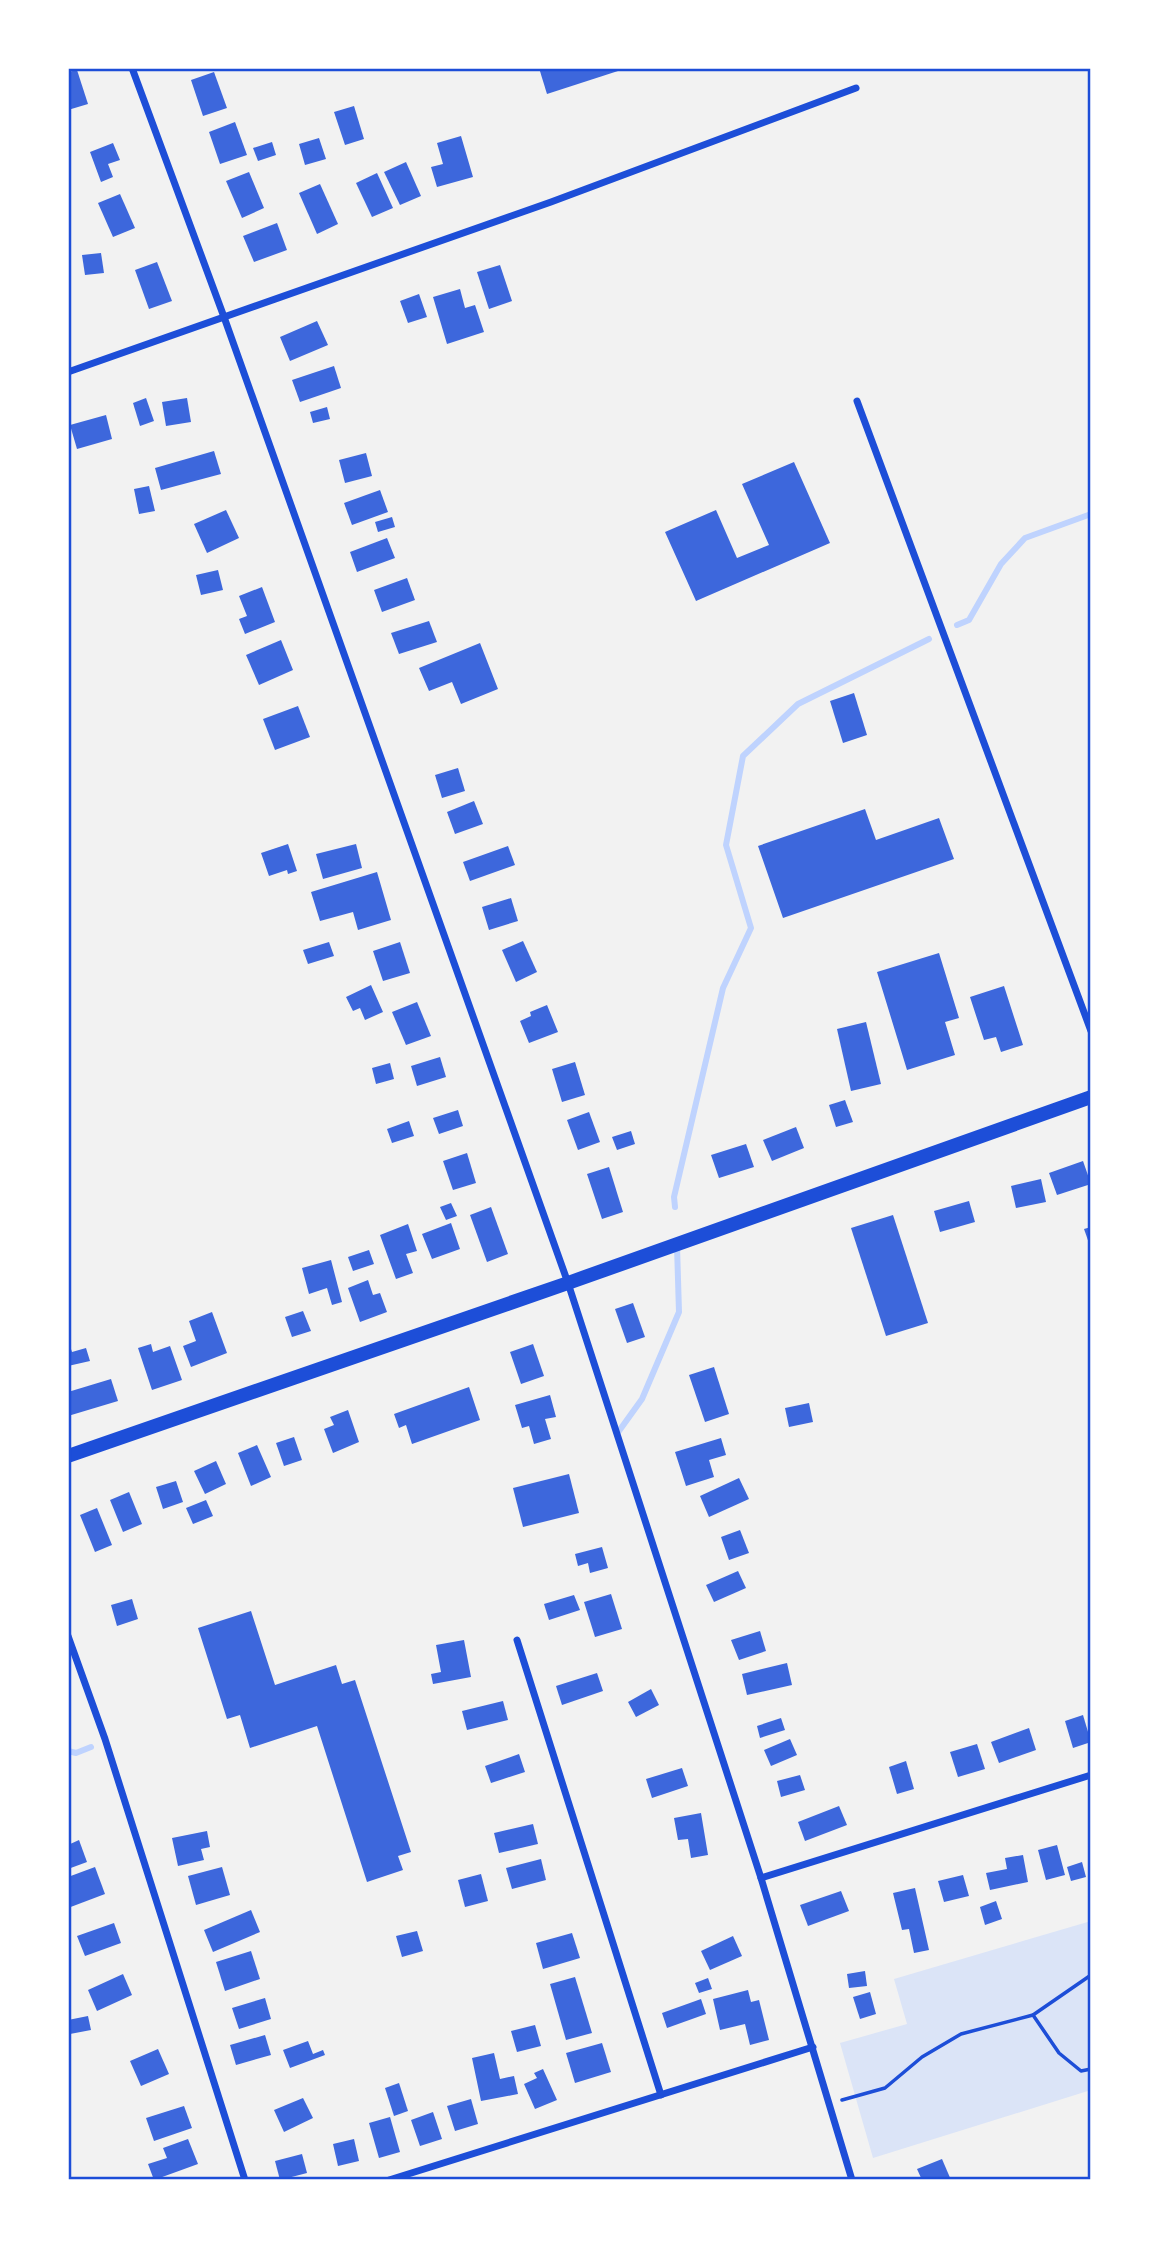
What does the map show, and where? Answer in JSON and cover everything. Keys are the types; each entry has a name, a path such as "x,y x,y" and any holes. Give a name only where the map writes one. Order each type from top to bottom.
{"main road":[{"path":"68,1456 569,1283 1091,1097"}],"street":[{"path":"132,68 224,317 569,1283 761,1878 852,2180"},
{"path":"68,372 551,202 856,88"},
{"path":"857,401 1091,1031"},
{"path":"68,1636 104,1739 245,2180"},
{"path":"517,1640 661,2095"},
{"path":"761,1878 1091,1775"},
{"path":"389,2180 813,2047"}],"path":[{"path":"830,2103 885,2088 922,2057 961,2034 1033,2015 1091,1975"},
{"path":"1033,2015 1059,2053 1082,2071 1091,2068"}],"shaded area":[{"path":"1091,1921 1091,2090 873,2158 840,2043 907,2024 894,1979"}],"building":[{"path":"539,68 617,68 618,71 547,94"},
{"path":"77,70 88,104 68,110 68,72"},
{"path":"214,72 227,108 203,116 191,80"},
{"path":"354,106 364,139 345,145 334,112"},
{"path":"235,122 247,155 220,164 209,132"},
{"path":"461,136 473,177 437,187 431,167 443,164 437,143"},
{"path":"319,138 326,159 305,165 299,144"},
{"path":"272,142 276,155 258,161 253,148"},
{"path":"113,143 120,160 108,164 113,177 101,182 90,152"},
{"path":"406,162 421,196 400,205 384,172"},
{"path":"249,172 264,208 242,218 226,181"},
{"path":"377,173 393,208 372,217 356,183"},
{"path":"320,184 338,224 317,234 299,193"},
{"path":"120,194 135,228 113,237 98,203"},
{"path":"277,223 287,250 254,262 243,236"},
{"path":"101,253 104,273 85,275 82,255"},
{"path":"157,262 172,301 149,309 135,270"},
{"path":"500,265 512,301 489,309 477,272"},
{"path":"460,289 465,308 475,305 484,332 447,344 433,297"},
{"path":"419,294 427,317 408,323 400,301"},
{"path":"317,321 328,345 290,361 280,337"},
{"path":"334,366 341,388 300,402 292,380"},
{"path":"146,398 154,421 140,426 133,403"},
{"path":"187,398 191,422 166,426 162,402"},
{"path":"327,407 330,419 313,423 310,412"},
{"path":"106,415 112,439 77,449 70,425"},
{"path":"214,451 221,474 161,490 155,468"},
{"path":"366,453 372,476 345,483 339,460"},
{"path":"794,462 830,543 696,601 665,532 716,510 737,558 769,545 742,484"},
{"path":"149,486 155,511 139,514 134,489"},
{"path":"380,490 388,512 352,525 344,503"},
{"path":"226,510 239,538 207,553 194,524"},
{"path":"392,517 395,527 378,532 375,522"},
{"path":"387,538 395,558 357,572 350,552"},
{"path":"218,570 223,590 201,595 196,575"},
{"path":"407,578 415,600 382,612 374,590"},
{"path":"262,587 275,622 245,634 239,619 247,616 239,596"},
{"path":"429,621 437,642 399,654 391,633"},
{"path":"281,640 293,670 259,685 246,655"},
{"path":"480,643 498,689 461,704 452,682 429,691 419,668"},
{"path":"854,693 867,735 843,743 830,701"},
{"path":"298,706 310,737 275,750 263,719"},
{"path":"458,768 465,791 442,798 435,775"},
{"path":"474,801 483,824 455,834 447,812"},
{"path":"865,809 876,840 939,818 954,859 783,918 758,846"},
{"path":"288,844 297,871 288,874 287,870 269,876 261,853"},
{"path":"356,844 362,868 323,879 316,854"},
{"path":"508,846 515,865 470,881 463,862"},
{"path":"377,872 391,920 358,930 353,912 320,921 311,892"},
{"path":"511,898 518,921 489,930 482,907"},
{"path":"523,941 537,972 516,982 502,950"},
{"path":"329,942 334,956 308,964 303,950"},
{"path":"400,942 410,973 383,981 373,951"},
{"path":"939,953 959,1018 945,1022 955,1055 907,1070 877,972"},
{"path":"371,985 383,1012 365,1020 360,1008 353,1011 346,997"},
{"path":"1004,986 1023,1045 1001,1052 996,1037 984,1040 970,997"},
{"path":"417,1002 431,1036 406,1045 392,1012"},
{"path":"547,1005 558,1032 529,1043 520,1021 531,1016 530,1012"},
{"path":"866,1022 881,1084 851,1091 837,1029"},
{"path":"440,1057 446,1077 417,1086 411,1066"},
{"path":"575,1062 585,1095 562,1102 552,1069"},
{"path":"390,1063 394,1079 376,1084 372,1068"},
{"path":"845,1100 853,1122 836,1127 829,1105"},
{"path":"458,1110 463,1126 439,1134 433,1118"},
{"path":"589,1112 600,1142 578,1150 567,1120"},
{"path":"409,1121 414,1136 392,1143 387,1129"},
{"path":"796,1127 804,1148 772,1161 763,1140"},
{"path":"631,1131 635,1144 617,1150 612,1137"},
{"path":"746,1144 754,1167 719,1178 711,1155"},
{"path":"467,1153 476,1183 453,1190 443,1161"},
{"path":"1083,1161 1091,1184 1057,1195 1049,1173"},
{"path":"609,1167 623,1212 602,1219 587,1174"},
{"path":"1041,1179 1046,1202 1016,1208 1011,1186"},
{"path":"969,1201 975,1222 940,1232 934,1211"},
{"path":"451,1203 457,1216 446,1220 440,1207"},
{"path":"491,1207 508,1254 487,1262 470,1215"},
{"path":"893,1215 928,1323 886,1336 851,1228"},
{"path":"451,1223 460,1249 432,1259 422,1234"},
{"path":"408,1224 417,1251 406,1254 413,1273 396,1279 380,1235"},
{"path":"1091,1227 1091,1246 1090,1246 1084,1229"},
{"path":"369,1250 374,1264 353,1271 348,1257"},
{"path":"331,1260 342,1302 332,1305 327,1288 309,1294 302,1268"},
{"path":"368,1280 373,1295 380,1293 387,1312 360,1322 348,1288"},
{"path":"633,1303 645,1337 627,1343 615,1309"},
{"path":"303,1311 311,1331 292,1337 285,1317"},
{"path":"212,1312 227,1353 191,1367 183,1346 196,1341 189,1321"},
{"path":"68,1340 72,1352 86,1348 90,1361 68,1366"},
{"path":"151,1344 153,1352 170,1346 182,1380 152,1390 138,1348"},
{"path":"533,1344 544,1376 521,1384 510,1352"},
{"path":"714,1367 729,1414 705,1422 689,1375"},
{"path":"111,1379 118,1401 68,1416 68,1392"},
{"path":"469,1387 480,1420 412,1444 406,1425 399,1428 394,1414"},
{"path":"550,1395 556,1417 545,1419 551,1439 534,1444 529,1426 522,1428 515,1405"},
{"path":"809,1403 813,1422 789,1427 785,1408"},
{"path":"348,1410 359,1442 333,1453 324,1429 334,1425 330,1417"},
{"path":"294,1437 302,1460 284,1466 276,1443"},
{"path":"721,1438 726,1455 709,1460 714,1477 686,1486 675,1452"},
{"path":"257,1445 271,1477 251,1486 238,1453"},
{"path":"216,1461 226,1484 205,1494 194,1471"},
{"path":"569,1474 579,1513 523,1527 513,1488"},
{"path":"739,1478 749,1499 709,1517 700,1496"},
{"path":"176,1481 183,1502 163,1509 156,1487"},
{"path":"129,1492 142,1524 123,1532 110,1500"},
{"path":"206,1500 213,1516 193,1524 186,1508"},
{"path":"97,1508 112,1545 95,1552 80,1515"},
{"path":"740,1530 749,1553 729,1560 721,1537"},
{"path":"602,1547 608,1568 590,1573 588,1563 578,1566 575,1554"},
{"path":"738,1571 746,1588 714,1602 706,1585"},
{"path":"611,1594 622,1629 595,1637 584,1602"},
{"path":"574,1595 580,1610 549,1620 544,1604"},
{"path":"132,1599 138,1619 117,1626 111,1605"},
{"path":"251,1611 275,1685 336,1665 342,1684 355,1680 411,1852 398,1856 403,1870 367,1882 317,1726 250,1748 240,1715 227,1719 198,1628"},
{"path":"760,1631 766,1651 739,1660 731,1640"},
{"path":"464,1640 471,1677 433,1684 431,1674 441,1672 436,1645"},
{"path":"787,1663 792,1685 747,1695 742,1674"},
{"path":"597,1673 603,1691 562,1705 556,1686"},
{"path":"651,1689 659,1705 636,1717 628,1702"},
{"path":"503,1701 508,1720 467,1730 462,1711"},
{"path":"1083,1715 1091,1742 1073,1748 1065,1721"},
{"path":"781,1718 785,1730 760,1738 757,1726"},
{"path":"1029,1728 1036,1750 999,1763 991,1742"},
{"path":"790,1739 797,1755 771,1766 764,1750"},
{"path":"977,1744 985,1769 958,1777 950,1752"},
{"path":"519,1754 525,1772 491,1783 485,1766"},
{"path":"906,1761 914,1789 897,1794 889,1767"},
{"path":"682,1768 688,1786 652,1798 646,1779"},
{"path":"800,1775 805,1790 781,1797 777,1781"},
{"path":"839,1806 847,1825 805,1841 798,1822"},
{"path":"701,1813 708,1855 691,1858 688,1839 678,1840 674,1818"},
{"path":"533,1824 538,1844 499,1853 494,1833"},
{"path":"207,1831 210,1847 201,1849 204,1860 178,1866 172,1838"},
{"path":"79,1840 87,1862 68,1869 68,1845"},
{"path":"1057,1845 1065,1875 1046,1880 1038,1850"},
{"path":"1023,1855 1028,1882 990,1890 986,1873 1007,1869 1005,1858"},
{"path":"541,1859 546,1880 512,1889 506,1868"},
{"path":"1082,1862 1086,1877 1071,1881 1067,1867"},
{"path":"95,1867 105,1894 68,1908 68,1877"},
{"path":"222,1867 230,1895 196,1905 188,1876"},
{"path":"481,1874 488,1901 465,1907 458,1880"},
{"path":"963,1875 969,1896 944,1902 938,1881"},
{"path":"915,1888 929,1950 914,1953 909,1929 902,1930 893,1893"},
{"path":"841,1891 849,1911 808,1926 800,1905"},
{"path":"996,1901 1002,1919 985,1925 980,1907"},
{"path":"251,1910 260,1932 213,1952 204,1930"},
{"path":"114,1923 121,1943 85,1956 77,1936"},
{"path":"417,1931 423,1951 402,1957 396,1936"},
{"path":"572,1933 580,1958 543,1969 536,1943"},
{"path":"733,1936 742,1956 710,1970 701,1951"},
{"path":"251,1951 260,1979 225,1991 216,1962"},
{"path":"865,1971 867,1986 849,1988 847,1974"},
{"path":"123,1974 132,1995 97,2011 88,1990"},
{"path":"575,1977 592,2033 566,2040 550,1984"},
{"path":"708,1978 712,1989 699,1993 695,1983"},
{"path":"748,1990 751,2002 759,2000 769,2040 750,2045 745,2024 720,2030 713,1999"},
{"path":"870,1992 876,2014 860,2019 853,1997"},
{"path":"265,1998 271,2019 239,2029 232,2008"},
{"path":"701,1999 706,2014 667,2028 662,2013"},
{"path":"88,2016 91,2030 70,2034 68,2020"},
{"path":"535,2025 541,2046 517,2052 511,2031"},
{"path":"265,2035 271,2055 236,2065 230,2045"},
{"path":"308,2041 313,2054 323,2050 325,2055 290,2068 283,2050"},
{"path":"602,2043 611,2072 575,2083 566,2053"},
{"path":"158,2049 169,2074 141,2086 130,2061"},
{"path":"494,2053 500,2079 514,2076 518,2094 481,2101 472,2058"},
{"path":"543,2069 557,2100 535,2109 524,2084 537,2078 534,2073"},
{"path":"399,2083 408,2111 394,2116 385,2088"},
{"path":"303,2098 313,2118 284,2132 274,2110"},
{"path":"471,2099 478,2124 455,2131 447,2106"},
{"path":"184,2106 192,2128 154,2141 146,2118"},
{"path":"433,2112 442,2139 420,2146 411,2120"},
{"path":"390,2117 400,2152 379,2158 369,2123"},
{"path":"188,2139 198,2164 154,2180 148,2164 167,2158 163,2148"},
{"path":"354,2139 359,2161 338,2166 333,2144"},
{"path":"302,2154 307,2173 280,2180 275,2161"},
{"path":"942,2159 951,2180 922,2180 917,2169"}],"waterway":[{"path":"957,625 969,620 1001,564 1025,538 1091,514"},
{"path":"675,1207 674,1197 723,988 751,928 726,845 743,756 798,704 929,639"},
{"path":"619,1431 642,1399 679,1312 677,1246"},
{"path":"68,1751 76,1753 91,1747"}]}
